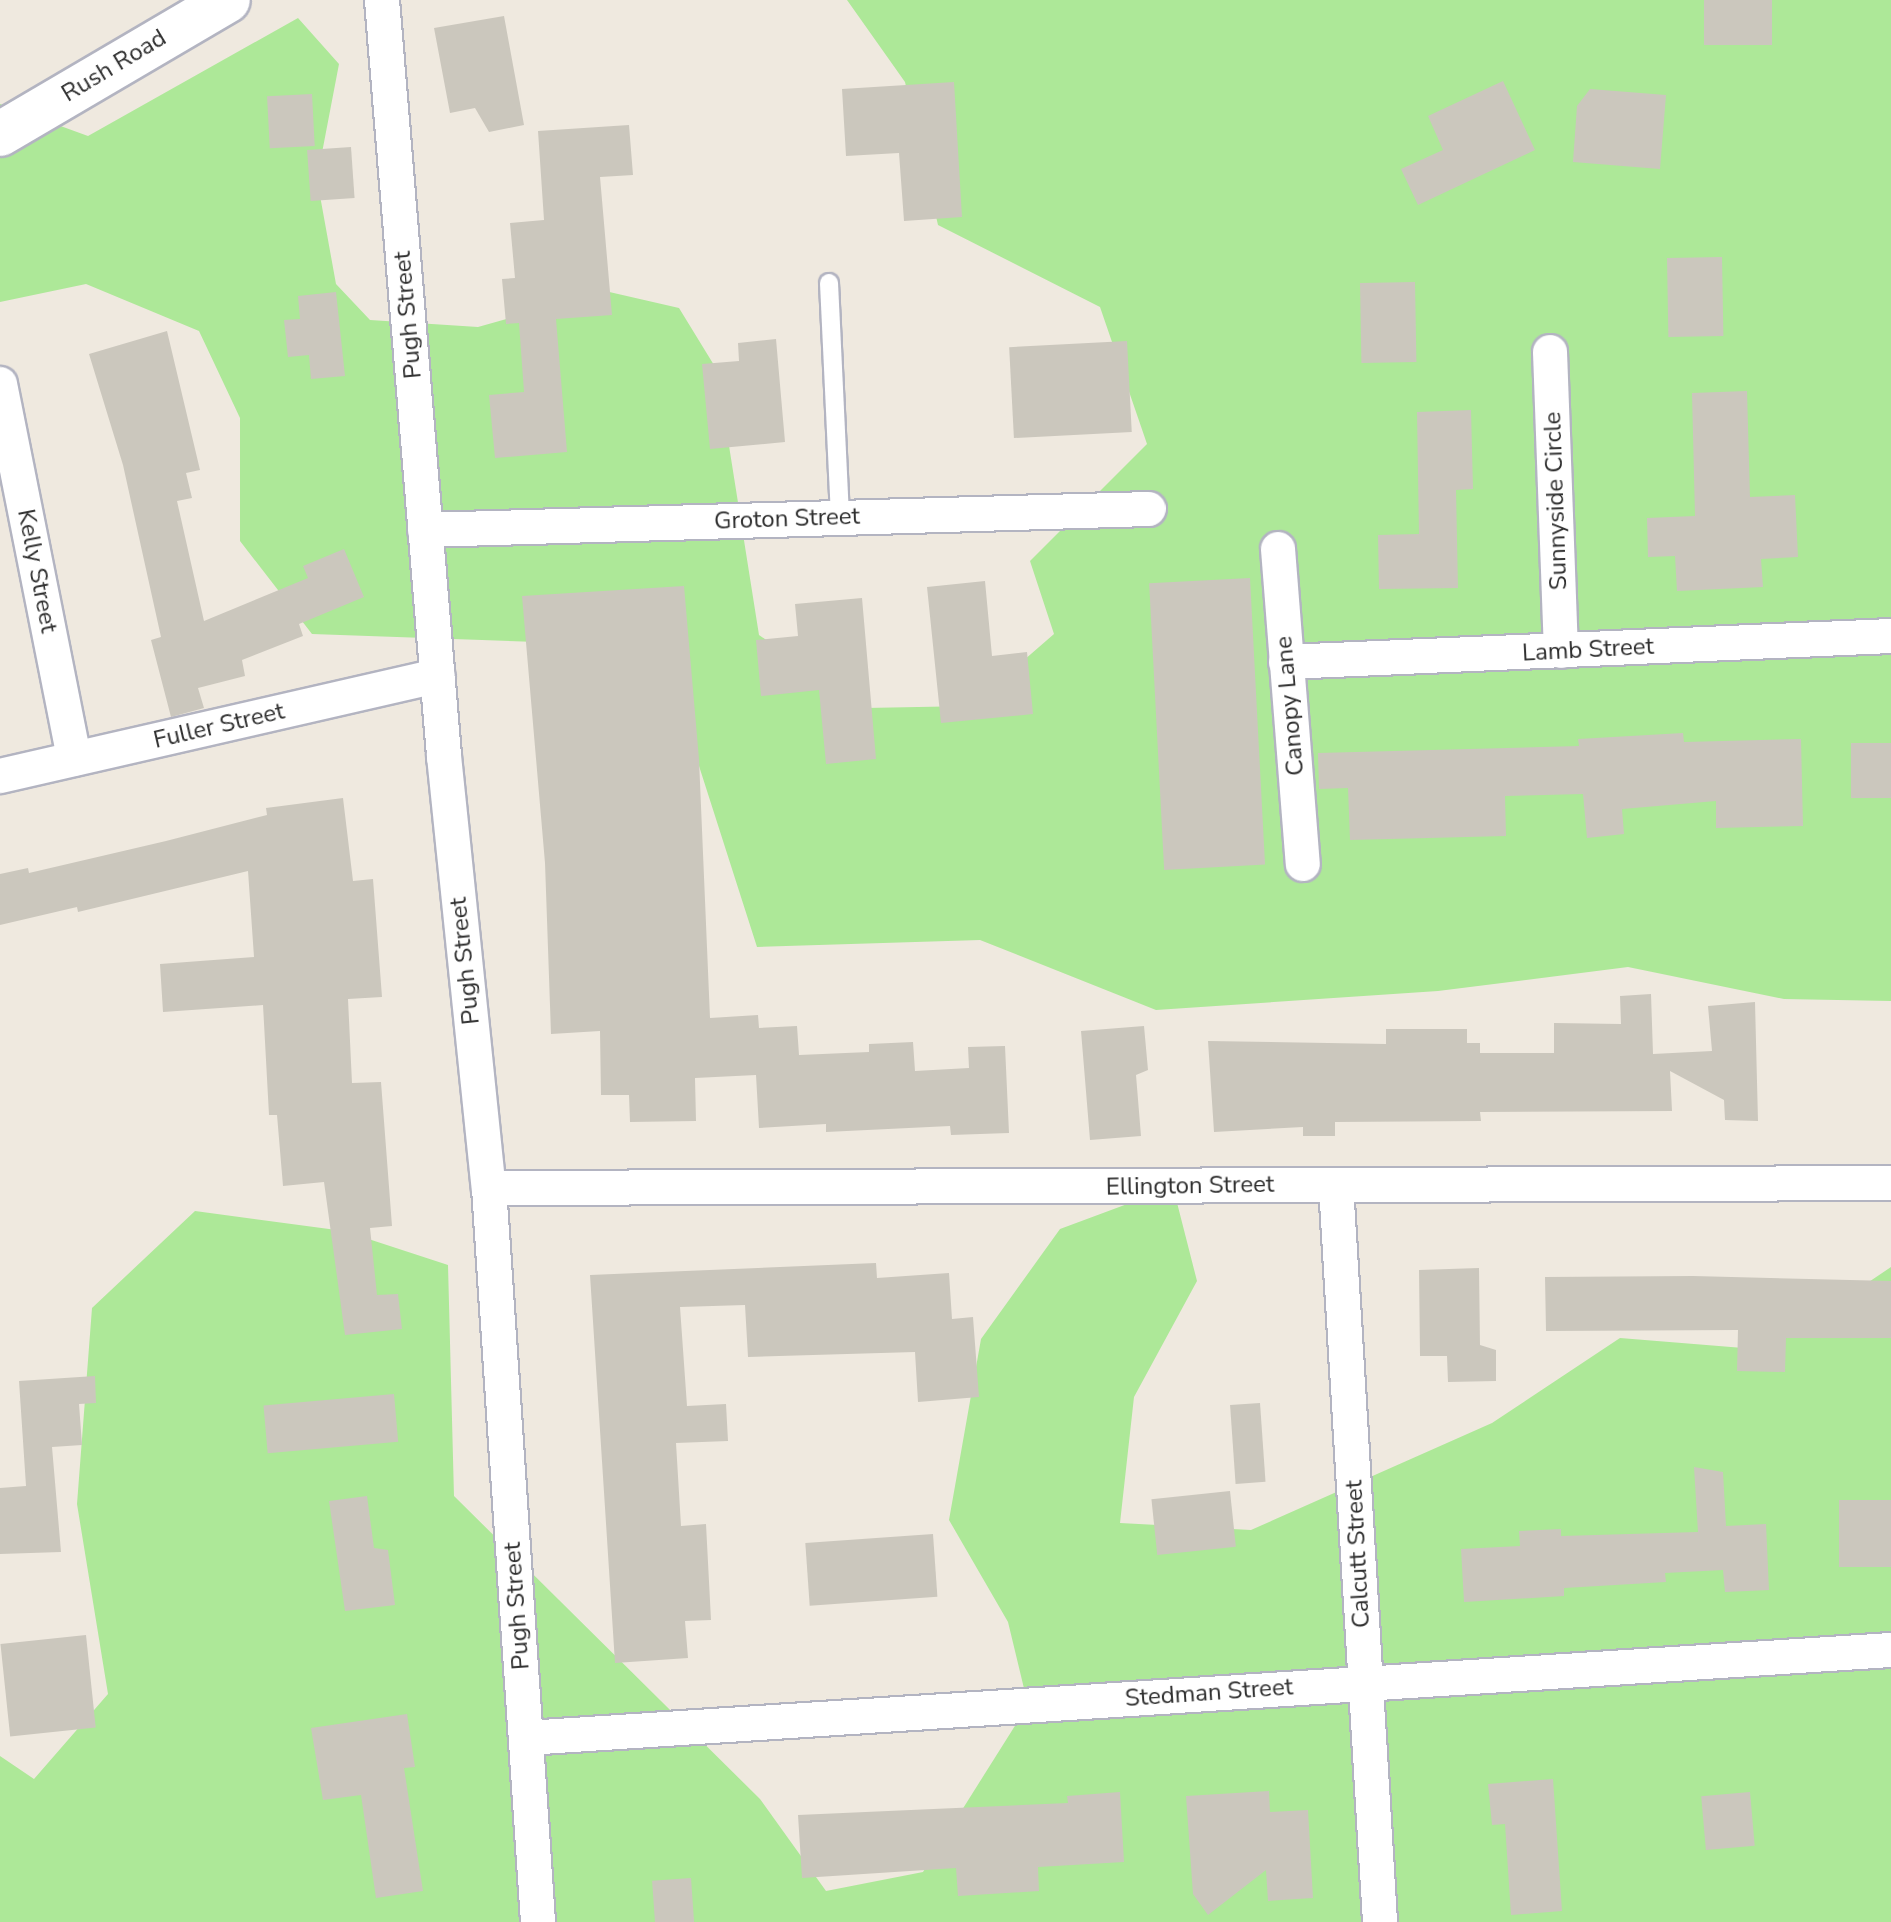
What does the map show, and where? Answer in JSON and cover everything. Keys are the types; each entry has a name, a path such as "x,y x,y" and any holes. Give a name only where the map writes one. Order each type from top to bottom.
{"street":[{"name":"Rush Road","path":"0,134 228,0"},
{"name":"Pugh Street","path":"382,0 438,676 489,1188 538,1922"},
{"name":"Sunnyside Circle","path":"1550,352 1561,651"},
{"name":"Kelly Street","path":"0,384 74,759"},
{"name":"Groton Street","path":"425,530 1149,509"},
{"name":"Canopy Lane","path":"1278,549 1303,864"},
{"name":"Lamb Street","path":"1286,662 1891,636"},
{"name":"Fuller Street","path":"0,776 438,676"},
{"name":"Ellington Street","path":"489,1188 1891,1183"},
{"name":"Calcutt Street","path":"1336,1185 1380,1922"},
{"name":"Stedman Street","path":"526,1738 1891,1650"}],"lane":[{"path":"829,283 840,518"}],"green space":[{"path":"847,0 1891,0 1891,1001 1784,999 1628,967 1438,991 1156,1010 980,940 757,947 683,716 537,642 312,634 240,541 240,418 199,331 86,284 0,302 0,104 88,136 298,18 339,64 317,179 336,284 370,320 478,327 605,291 679,308 717,370 759,635 865,708 971,706 1054,634 1030,561 1147,444 1100,307 938,225 905,82"},
{"path":"1173,1187 1197,1281 1134,1397 1120,1523 1251,1530 1492,1423 1620,1338 1768,1350 1891,1267 1891,1922 0,1922 0,1756 34,1779 108,1694 77,1504 92,1308 195,1211 344,1231 448,1265 454,1496 760,1799 826,1891 923,1872 1028,1705 1008,1622 949,1520 981,1339 1060,1229"}],"building":[{"path":"1704,0 1772,0 1772,45 1704,45"},
{"path":"504,16 524,125 489,132 475,108 450,113 434,28"},
{"path":"1503,81 1535,150 1418,205 1401,169 1443,150 1428,116"},
{"path":"954,82 962,217 904,221 899,153 846,156 842,89"},
{"path":"1590,89 1666,95 1660,169 1573,162 1577,106"},
{"path":"312,94 315,146 270,148 267,96"},
{"path":"629,125 633,175 600,177 612,315 556,319 567,452 495,458 489,395 524,392 519,323 506,324 502,279 515,278 510,223 544,220 538,131"},
{"path":"351,147 355,198 311,201 307,150"},
{"path":"1722,257 1723,336 1668,337 1667,258"},
{"path":"1415,282 1416,362 1361,363 1360,283"},
{"path":"336,292 345,376 311,379 309,355 288,357 284,320 300,319 298,296"},
{"path":"167,331 200,470 186,473 192,498 177,501 204,621 308,578 303,566 344,549 364,597 299,624 303,636 242,660 245,676 198,688 204,708 171,717 151,640 161,637 123,465 89,354"},
{"path":"776,339 785,442 710,449 702,364 739,361 738,343"},
{"path":"1127,341 1132,432 1014,438 1009,347"},
{"path":"1747,391 1750,497 1795,495 1798,557 1761,559 1763,587 1677,591 1675,556 1648,557 1647,518 1695,516 1692,393"},
{"path":"1471,410 1473,489 1456,490 1458,588 1379,589 1378,535 1419,534 1417,412"},
{"path":"1250,578 1265,865 1164,870 1149,583"},
{"path":"985,581 992,656 1027,652 1033,714 941,723 927,587"},
{"path":"684,586 699,759 710,1018 758,1015 759,1028 797,1026 799,1055 869,1052 869,1044 913,1042 915,1071 969,1068 968,1047 1005,1046 1009,1133 951,1135 950,1126 826,1132 826,1124 759,1128 756,1075 695,1078 696,1121 630,1122 629,1095 601,1095 600,1031 551,1034 545,863 522,596"},
{"path":"862,598 876,759 826,764 819,690 761,696 756,640 798,636 795,604"},
{"path":"1683,733 1684,742 1801,739 1803,826 1716,828 1716,801 1622,809 1624,834 1587,838 1583,794 1505,796 1506,836 1350,840 1348,788 1319,789 1318,753 1579,746 1578,739"},
{"path":"1851,743 1891,743 1891,798 1851,798"},
{"path":"343,798 353,881 373,879 382,997 348,999 352,1083 381,1082 392,1226 370,1228 377,1295 398,1294 402,1329 345,1335 324,1182 283,1186 277,1115 269,1115 263,1005 163,1012 160,964 254,957 248,871 78,912 77,907 0,925 0,874 28,868 29,873 166,841 267,815 266,808"},
{"path":"1651,994 1653,1054 1712,1051 1708,1006 1755,1002 1758,1121 1725,1120 1724,1100 1670,1071 1672,1111 1480,1112 1481,1121 1335,1122 1335,1136 1303,1136 1303,1127 1214,1132 1208,1041 1386,1044 1386,1029 1467,1029 1467,1043 1480,1043 1480,1053 1554,1053 1554,1023 1621,1024 1620,996"},
{"path":"1144,1026 1148,1070 1136,1075 1141,1136 1090,1140 1081,1031"},
{"path":"876,1263 877,1278 949,1273 952,1319 973,1317 979,1397 918,1402 915,1352 748,1357 745,1305 680,1307 687,1406 726,1404 728,1441 676,1443 681,1526 706,1524 711,1620 685,1621 688,1658 615,1663 590,1275"},
{"path":"1479,1268 1480,1345 1496,1350 1496,1381 1448,1382 1447,1356 1420,1356 1419,1270"},
{"path":"1693,1276 1891,1281 1891,1338 1786,1338 1785,1372 1737,1371 1738,1330 1546,1331 1545,1277"},
{"path":"95,1376 96,1403 79,1404 82,1445 52,1447 61,1552 0,1554 0,1488 26,1486 19,1381"},
{"path":"394,1394 398,1442 268,1453 263,1405"},
{"path":"1260,1403 1266,1482 1236,1484 1230,1405"},
{"path":"1694,1467 1723,1472 1726,1526 1766,1524 1769,1590 1725,1592 1723,1570 1665,1573 1666,1582 1564,1588 1564,1596 1464,1602 1461,1549 1520,1546 1519,1531 1561,1529 1561,1536 1698,1532"},
{"path":"1230,1491 1236,1547 1157,1555 1151,1499"},
{"path":"367,1496 374,1548 388,1550 395,1605 345,1611 329,1501"},
{"path":"1839,1500 1891,1500 1891,1567 1839,1567"},
{"path":"933,1534 937,1597 810,1606 805,1543"},
{"path":"86,1635 96,1727 10,1736 0,1644"},
{"path":"407,1714 415,1767 404,1768 423,1891 376,1898 361,1795 323,1800 311,1728"},
{"path":"1553,1779 1562,1911 1511,1915 1505,1824 1492,1825 1488,1784"},
{"path":"1269,1791 1270,1812 1308,1810 1313,1898 1268,1901 1266,1870 1208,1915 1193,1894 1186,1796"},
{"path":"1120,1792 1124,1862 1038,1867 1039,1891 958,1896 956,1868 802,1878 798,1815 1068,1803 1067,1796"},
{"path":"1750,1792 1755,1846 1706,1850 1701,1796"},
{"path":"691,1878 694,1922 655,1922 652,1881"}]}
